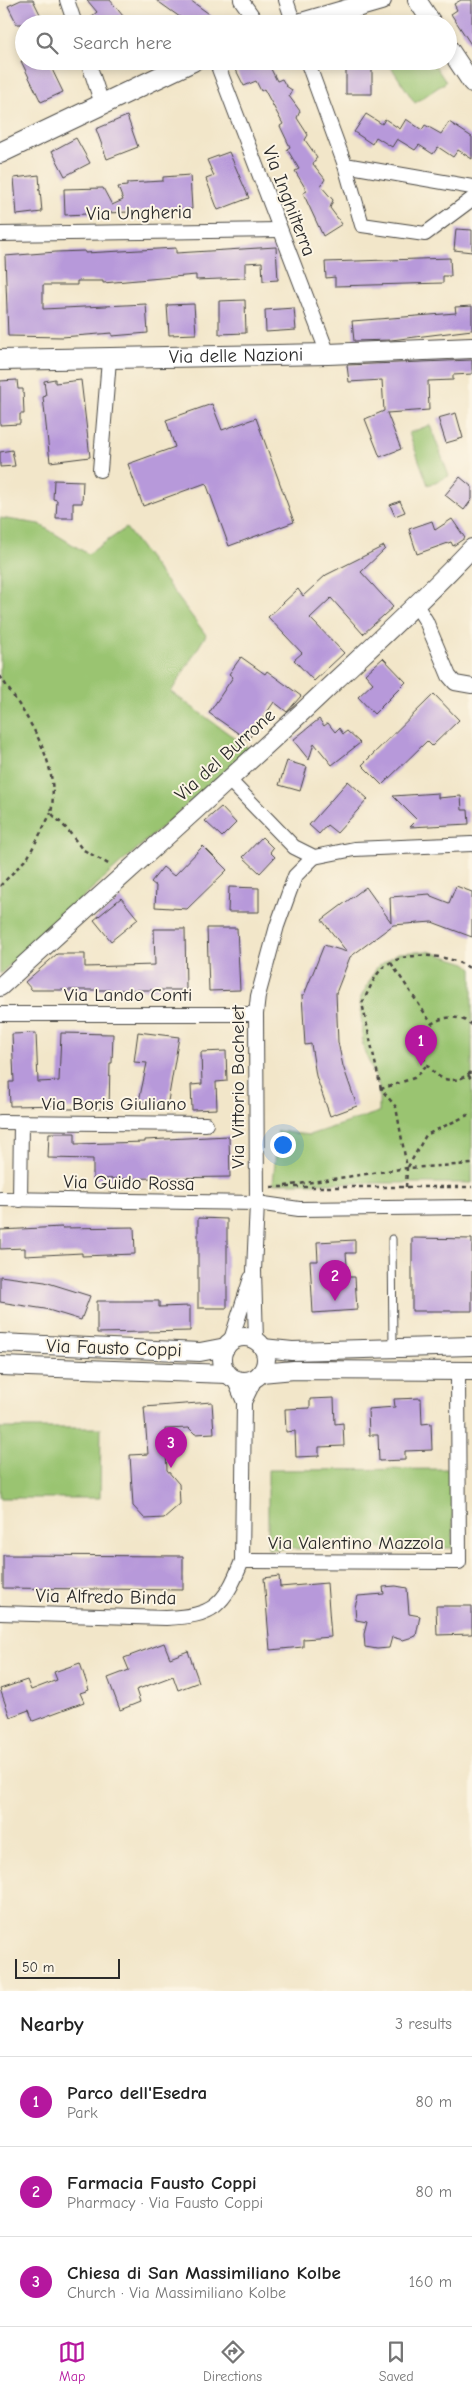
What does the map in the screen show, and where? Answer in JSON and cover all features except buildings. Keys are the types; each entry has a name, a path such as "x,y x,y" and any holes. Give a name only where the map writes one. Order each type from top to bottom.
{"main road":[{"path":"329,15 381,0"},
{"path":"0,153 174,70"},
{"name":"Via delle Nazioni","path":"0,360 108,360 472,348"}],"street":[{"path":"67,0 72,15"},
{"path":"241,0 252,15"},
{"path":"286,0 291,15"},
{"path":"417,0 427,15"},
{"path":"457,60 472,83"},
{"path":"91,70 102,104"},
{"name":"Via Inghilterra","path":"219,70 328,354"},
{"path":"310,70 345,165 362,225 425,234 472,199"},
{"path":"345,165 472,187"},
{"name":"Via Ungheria","path":"0,234 279,230"},
{"path":"100,470 108,360"},
{"name":"Via del Burrone","path":"0,987 123,874 230,781 416,605 472,548"},
{"path":"416,605 426,620 449,676 455,683 472,686"},
{"path":"230,781 294,847 314,857 354,849 472,844"},
{"name":"Via Vittorio Bachelet","path":"260,1344 254,1270 257,1203 256,1014 258,996 277,926 295,876 314,857"},
{"name":"Via Lando Conti","path":"0,1014 256,1014"},
{"name":"Via Boris Giuliano","path":"0,1122 206,1124"},
{"name":"Via Boris Giuliano","path":"20,1200 21,1123"},
{"name":"Via Guido Rossa","path":"0,1200 257,1203 299,1210 472,1207"},
{"name":"Via Vittorio Bachelet","path":"228,1345 254,1270"},
{"name":"Via Fausto Coppi","path":"0,1343 200,1352 228,1345 243,1337 260,1344 292,1351 472,1346"},
{"path":"242,1561 244,1402 266,1361 260,1344"},
{"path":"228,1345 222,1360 244,1402"},
{"name":"Via Fausto Coppi","path":"0,1366 230,1376 248,1381 258,1376 294,1370 465,1371"},
{"name":"Via Valentino Mazzola","path":"242,1561 466,1563 465,1371"},
{"name":"Via Alfredo Binda","path":"0,1613 166,1618 192,1617 210,1610 225,1597 242,1561"}],"lane":[{"path":"392,1238 393,1348"}],"path":[{"path":"0,676 26,715 46,757 53,787 51,813 28,857 0,886"},
{"path":"51,813 67,829 82,849 123,874"},
{"path":"406,1187 407,1168 396,1107 381,1090 362,1003 380,971 401,957 431,955 472,970"},
{"path":"391,963 432,1024"},
{"path":"472,1025 460,1018 451,1017 432,1024 422,1039 421,1049 426,1066 441,1078 460,1078 472,1071"},
{"path":"381,1090 414,1078 426,1066"},
{"path":"468,1075 472,1080"},
{"path":"407,1168 426,1134 472,1114"},
{"path":"276,1187 407,1168 472,1164"},
{"path":"257,1187 472,1187"}],"green space":[{"path":"393,70 438,70 446,82 415,103"},
{"path":"430,425 449,476 428,485 409,433"},
{"path":"0,518 39,524 88,554 126,528 206,635 171,692 250,749 94,887 0,974"},
{"path":"428,951 466,963 472,968 472,1183 273,1183 278,1131 309,1135 379,1112 379,1086 363,1047 360,999 377,967 398,953"},
{"path":"0,1428 101,1428 100,1498 0,1498"},
{"path":"453,1469 453,1548 268,1549 268,1470"}],"place":[{"name":"Parco dell'Esedra","path":"421,1066"},
{"name":"Farmacia Fausto Coppi","path":"335,1301"},
{"name":"Chiesa di San Massimiliano Kolbe","path":"171,1468"}]}
